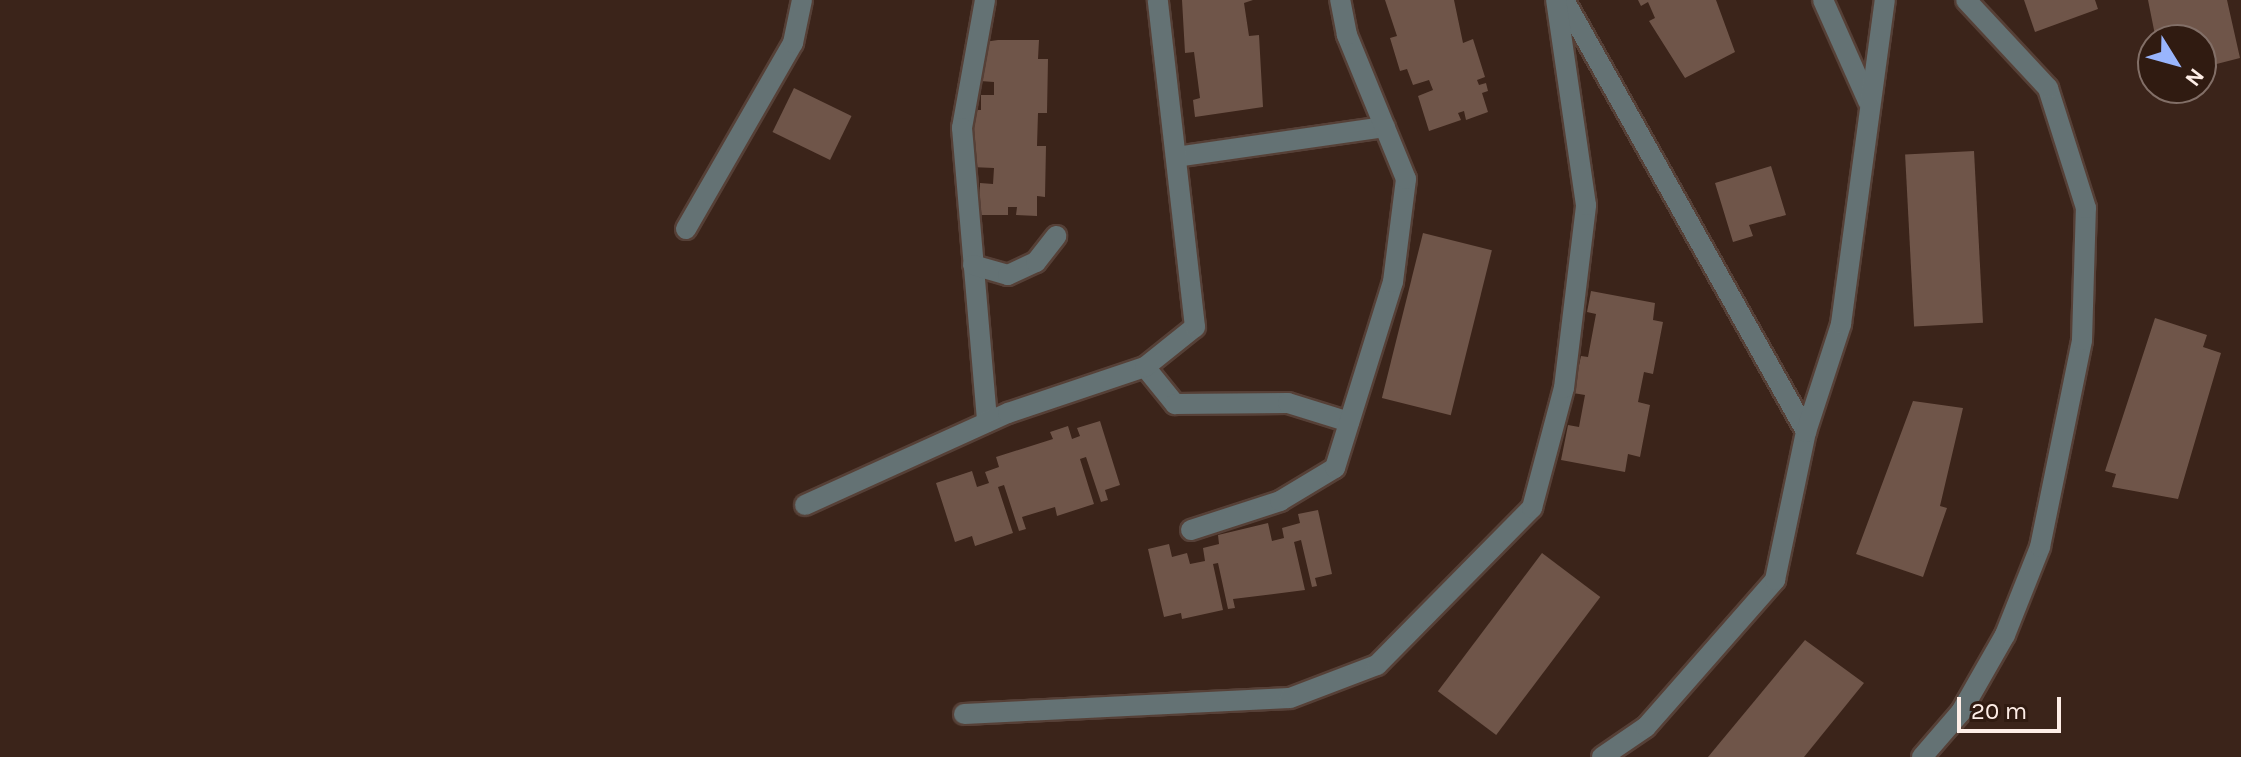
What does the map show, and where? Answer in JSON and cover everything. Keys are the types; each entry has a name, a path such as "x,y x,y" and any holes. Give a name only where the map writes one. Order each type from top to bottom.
{"street":[{"path":"686,229 793,43 802,0"},
{"path":"985,0 962,128 987,422"},
{"path":"805,505 987,422 1145,367 1195,327 1158,0"},
{"path":"1191,530 1280,501 1335,468 1393,282 1406,179 1347,35 1340,0"},
{"path":"964,714 1290,698 1377,665 1532,508 1564,388 1586,205 1556,0"},
{"path":"1564,0 1806,432"},
{"path":"1823,0 1868,101"},
{"path":"1602,757 1646,727 1775,580 1806,432 1841,324 1868,101 1885,0"},
{"path":"1922,757 1961,712 2005,635 2040,547 2082,340 2086,208 2048,88 1966,0"},
{"path":"1176,157 1385,127"},
{"path":"973,265 1008,275 1036,262 1056,236"},
{"path":"1145,367 1175,404 1288,403 1349,422"}],"building":[{"path":"1182,0 1253,0 1244,3 1249,36 1259,35 1263,107 1195,117 1193,100 1200,98 1194,52 1185,53"},
{"path":"1385,0 1454,0 1463,43 1473,39 1485,77 1477,80 1479,85 1486,83 1488,91 1482,93 1488,112 1466,120 1464,111 1458,113 1461,120 1429,131 1418,96 1433,90 1429,80 1413,85 1407,69 1400,71 1390,38 1397,36"},
{"path":"1638,0 1716,0 1735,52 1685,78 1649,21 1655,18 1648,2 1641,6"},
{"path":"2024,0 2095,0 2098,9 2035,32"},
{"path":"2148,0 2227,0 2240,58 2217,64 2217,24 2153,24"},
{"path":"1039,40 1038,59 1048,59 1047,113 1038,113 1037,146 1046,146 1045,197 1037,196 1037,216 1016,215 1017,207 1008,207 1008,215 974,215 975,194 980,194 980,183 993,184 994,168 971,167 973,110 981,110 981,95 994,95 994,82 980,81 977,43"},
{"path":"794,88 852,116 830,160 773,132"},
{"path":"1974,151 1983,323 1914,326 1905,155"},
{"path":"1771,166 1786,215 1749,225 1753,236 1733,242 1715,183"},
{"path":"1423,233 1492,250 1451,415 1382,398"},
{"path":"1591,291 1655,303 1653,320 1663,322 1653,374 1644,372 1638,402 1650,405 1640,457 1628,454 1625,472 1561,460 1568,425 1579,427 1585,395 1573,393 1581,356 1588,357 1596,314 1587,312"},
{"path":"2155,318 2207,335 2203,347 2221,353 2178,499 2112,487 2116,474 2105,471"},
{"path":"1913,401 1963,408 1940,506 1947,508 1923,577 1856,554"},
{"path":"1100,421 1120,485 1105,490 1108,500 1101,502 1086,457 1080,459 1094,504 1057,516 1055,507 1022,517 1026,529 1019,531 1004,485 998,487 1013,533 975,546 972,536 955,542 936,483 972,471 977,487 989,483 985,472 999,467 996,457 1053,439 1050,432 1068,426 1072,439 1080,436 1077,428"},
{"path":"1318,510 1332,574 1315,578 1317,586 1312,587 1301,540 1294,542 1305,590 1233,599 1235,608 1228,609 1218,563 1213,564 1223,610 1182,619 1181,613 1164,617 1148,549 1169,544 1172,557 1187,553 1190,564 1205,561 1203,548 1219,544 1218,535 1268,523 1272,541 1284,538 1282,528 1300,523 1298,514"},
{"path":"1542,553 1600,597 1496,735 1438,691"},
{"path":"1805,640 1864,683 1804,757 1708,757"}]}
